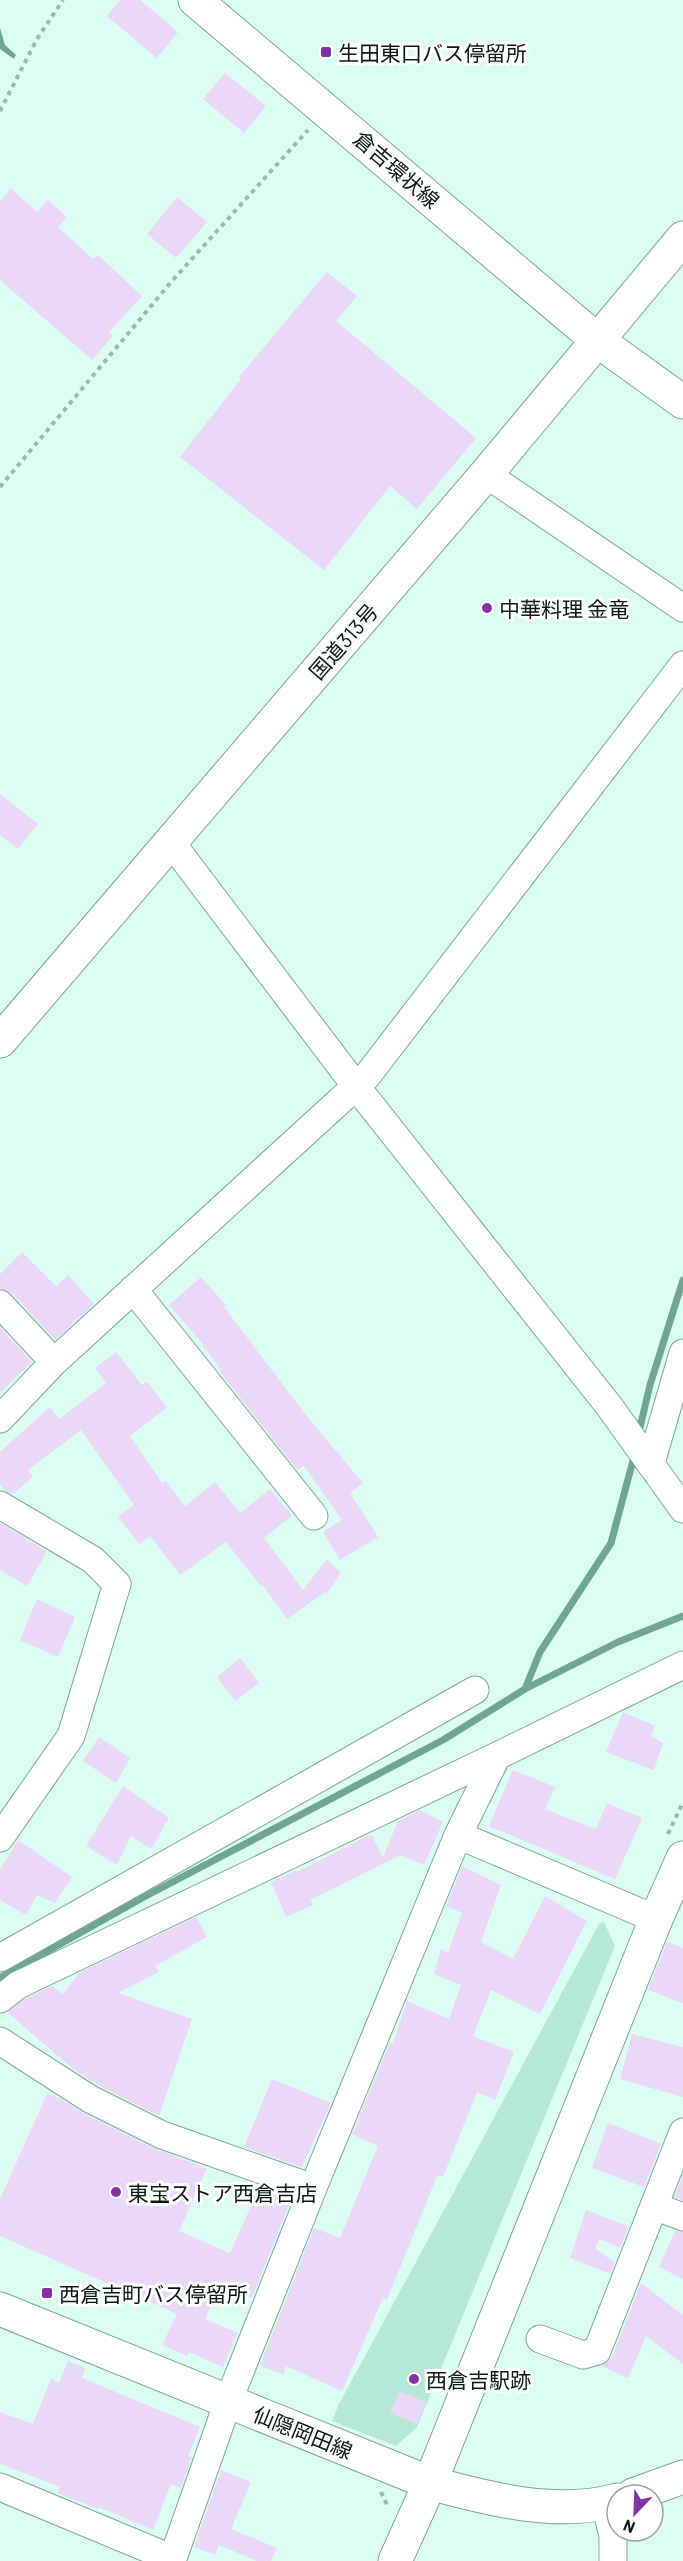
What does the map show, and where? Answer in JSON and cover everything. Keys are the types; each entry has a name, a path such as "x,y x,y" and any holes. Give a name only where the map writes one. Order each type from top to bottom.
{"main road":[{"name":"倉吉環状線","path":"195,0 327,109 597,340"},
{"name":"国道313号","path":"0,1041 486,474 683,238"},
{"path":"597,340 683,402"},
{"path":"395,2561 430,2483 656,1919 683,1858"},
{"name":"仙隠岡田線","path":"0,2309 430,2483 503,2500 560,2507 605,2501"},
{"name":"仙隠岡田線","path":"665,2483 683,2477"}],"street":[{"path":"486,474 683,608"},
{"path":"0,1419 54,1362 355,1085 368,1076 683,664"},
{"path":"170,841 355,1085 609,1407 683,1509"},
{"path":"133,1289 314,1516"},
{"path":"0,1304 54,1362"},
{"path":"647,1457 683,1353"},
{"path":"0,1506 93,1560 117,1584 71,1736 0,1838"},
{"path":"0,1999 18,1985 683,1665"},
{"path":"0,1958 475,1690"},
{"path":"0,2487 172,2560 228,2402 313,2188 458,1835 497,1756"},
{"path":"458,1835 656,1919"},
{"path":"0,2041 90,2099 162,2135 313,2188"},
{"path":"540,2339 583,2355 597,2350 683,2132"},
{"path":"654,2206 683,2217"},
{"path":"614,2543 615,2560"}],"path":[{"path":"0,111 37,39 63,0"},
{"path":"0,487 172,282 327,109"}],"shaded area":[{"path":"0,28 5,45 16,55 14,59 0,49"},
{"path":"604,1922 615,1946 417,2427 396,2446 332,2421 339,2404 599,1924"}],"building":[{"path":"120,0 140,0 178,32 157,58 107,16"},
{"path":"225,73 266,106 244,133 203,99"},
{"path":"11,189 37,212 48,200 67,217 58,227 93,259 98,255 142,296 109,332 113,336 92,360 0,280 0,201"},
{"path":"177,197 207,222 176,258 147,234"},
{"path":"327,272 357,296 336,321 476,438 417,509 390,486 324,570 180,457 241,379 239,377"},
{"path":"0,794 38,824 18,849 0,835"},
{"path":"22,1252 56,1286 68,1275 94,1304 55,1340 12,1293 0,1289 0,1274"},
{"path":"201,1277 226,1305 224,1307 305,1414 363,1483 350,1493 378,1537 340,1560 323,1532 342,1520 304,1466 298,1470 290,1461 219,1371 221,1370 198,1338 169,1305"},
{"path":"0,1327 32,1362 0,1393"},
{"path":"116,1352 142,1385 147,1382 167,1407 130,1436 162,1483 166,1481 185,1506 215,1482 240,1513 270,1489 292,1516 264,1538 303,1590 327,1559 341,1573 327,1593 325,1592 287,1619 262,1584 260,1585 226,1542 180,1575 150,1536 139,1544 118,1517 134,1505 81,1430 28,1470 33,1477 13,1494 5,1491 0,1484 0,1452 50,1407 59,1419 106,1383 95,1368"},
{"path":"0,1523 47,1551 27,1586 0,1570"},
{"path":"37,1599 75,1617 58,1657 20,1640"},
{"path":"240,1658 259,1683 235,1701 217,1677"},
{"path":"623,1712 655,1726 651,1736 663,1743 654,1770 606,1752"},
{"path":"99,1737 130,1758 116,1783 83,1761"},
{"path":"513,1770 555,1787 545,1809 596,1829 607,1803 642,1818 615,1879 489,1826"},
{"path":"123,1786 169,1818 151,1849 131,1836 117,1865 86,1846"},
{"path":"420,1810 443,1822 424,1865 401,1855 310,1900 313,1905 286,1917 271,1882 296,1870 297,1872 371,1834 383,1857 398,1821"},
{"path":"18,1840 72,1877 55,1903 37,1895 26,1915 0,1900 0,1870"},
{"path":"462,1866 501,1885 481,1942 513,1959 545,1896 587,1921 540,2014 491,1990 473,2036 514,2052 495,2100 477,2092 443,2177 437,2176 387,2300 383,2298 342,2391 286,2366 283,2375 260,2365 314,2228 340,2238 378,2146 352,2134 390,2042 393,2044 407,2001 449,2019 461,1985 434,1974 441,1949 448,1953 462,1913 446,1906"},
{"path":"196,1917 207,1937 155,1966 159,1972 118,1993 192,2019 159,2116 98,2085 73,2069 7,2012 26,1998 52,1986 63,1994 79,1973"},
{"path":"667,1942 683,1948 683,2003 648,1990"},
{"path":"632,2034 683,2047 683,2097 620,2079"},
{"path":"272,2079 331,2103 302,2167 244,2147"},
{"path":"47,2094 59,2098 83,2113 155,2149 207,2168 179,2231 230,2253 260,2186 292,2197 252,2298 221,2284 205,2319 238,2333 223,2367 189,2352 187,2356 162,2345 177,2314 0,2236 0,2199"},
{"path":"608,2123 661,2144 644,2187 592,2168"},
{"path":"683,2175 683,2200 674,2197"},
{"path":"586,2210 629,2227 620,2248 600,2239 595,2248 615,2263 610,2274 570,2258"},
{"path":"675,2231 683,2232 683,2279 659,2267"},
{"path":"641,2283 683,2315 683,2364 646,2336 628,2378 601,2366 612,2357"},
{"path":"68,2361 85,2368 82,2378 200,2427 188,2456 192,2457 181,2488 171,2484 153,2530 99,2507 98,2509 57,2493 60,2487 0,2464 0,2412 33,2424 51,2379 59,2383"},
{"path":"399,2391 426,2402 417,2424 390,2413"},
{"path":"221,2470 251,2482 231,2529 277,2548 271,2561 257,2561 219,2545 215,2555 194,2547"}],"waterway":[{"path":"638,1436 650,1385 683,1280"},
{"path":"525,1689 540,1652 611,1543 635,1453"},
{"path":"0,1978 144,1897 443,1740 525,1689 618,1642 683,1616"}],"place":[{"name":"生田東口バス停留所","path":"326,52"},
{"name":"中華料理 金竜","path":"487,608"},
{"name":"東宝ストア西倉吉店","path":"116,2192"},
{"name":"西倉吉町バス停留所","path":"47,2293"},
{"name":"西倉吉駅跡","path":"414,2379"}]}
